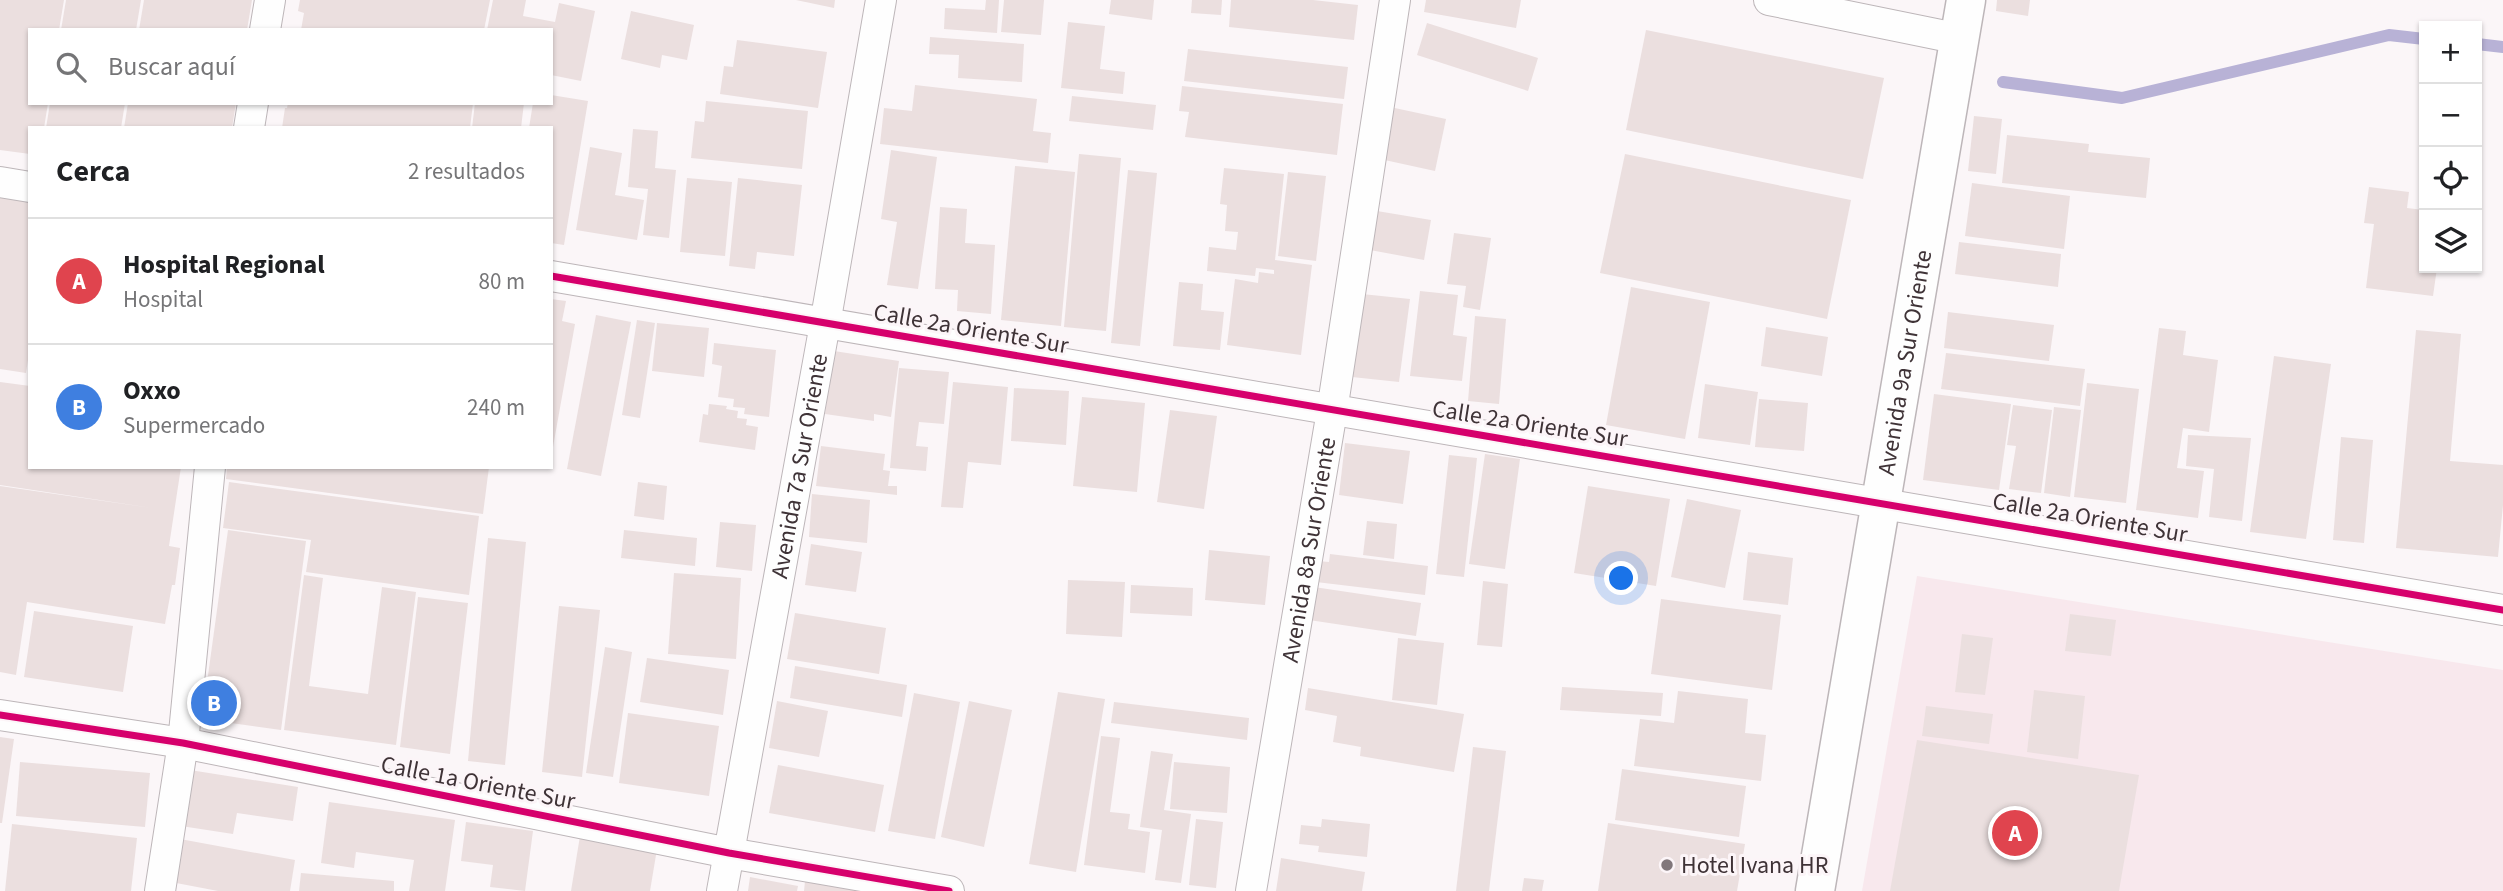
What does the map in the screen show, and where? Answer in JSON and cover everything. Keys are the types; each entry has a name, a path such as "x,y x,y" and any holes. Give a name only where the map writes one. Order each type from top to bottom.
{"main road":[{"name":"Avenida 9a Sur Oriente","path":"1815,891 1966,0"}],"street":[{"path":"265,28 270,0"},
{"name":"Avenida 7a Sur Oriente","path":"722,891 881,0"},
{"name":"Avenida 8a Sur Oriente","path":"1251,891 1332,411 1395,0"},
{"path":"1769,0 1960,39"},
{"path":"249,126 253,105"},
{"path":"0,182 28,187"},
{"name":"Calle 2a Oriente Sur","path":"553,276 2503,610"},
{"path":"160,891 183,743 210,469"},
{"name":"Calle 1a Oriente Sur","path":"0,715 183,743 729,853 949,891"}],"shaded area":[{"path":"1917,576 2503,670 2503,891 1862,891"}],"building":[{"path":"0,0 64,0 59,28 28,28 28,105 48,105 44,126 28,126 28,154 0,150"},
{"path":"66,0 141,0 136,28 61,28"},
{"path":"144,0 252,0 247,28 139,28"},
{"path":"300,0 490,0 484,28 301,28 304,13 298,11"},
{"path":"493,0 526,0 523,16 555,22 559,3 595,11 581,81 553,75 553,28 487,28"},
{"path":"796,0 835,0 834,8"},
{"path":"986,0 999,0 997,33 944,29 945,8 985,10"},
{"path":"1004,0 1044,0 1041,35 1001,32"},
{"path":"1111,0 1154,0 1152,20 1109,14"},
{"path":"1192,0 1222,0 1221,15 1191,13"},
{"path":"1231,0 1313,0 1358,5 1354,40 1229,27"},
{"path":"1426,0 1521,0 1516,28 1424,12"},
{"path":"1997,0 2030,0 2028,16 1996,11"},
{"path":"631,11 694,25 687,60 662,55 660,68 621,59"},
{"path":"1068,22 1105,26 1100,69 1125,72 1123,94 1061,88"},
{"path":"1427,23 1538,58 1528,91 1417,55"},
{"path":"1646,30 1884,78 1863,179 1626,130"},
{"path":"930,37 1024,44 1022,82 958,78 959,55 929,54"},
{"path":"737,40 827,52 818,108 720,94 724,66 733,67"},
{"path":"1188,49 1348,67 1344,99 1184,81"},
{"path":"915,85 1037,99 1033,131 1051,133 1048,163 880,144 884,108 912,111"},
{"path":"1182,86 1343,104 1337,155 1185,137 1189,112 1179,111"},
{"path":"553,95 588,101 564,245 553,243 553,126 529,126 533,105 553,105"},
{"path":"1072,96 1156,105 1153,130 1069,121"},
{"path":"706,101 808,111 802,169 691,158 695,121 704,122"},
{"path":"50,105 125,105 121,126 46,126"},
{"path":"128,105 236,105 232,126 124,126"},
{"path":"288,105 473,105 470,126 282,126"},
{"path":"475,105 524,105 521,126 472,126"},
{"path":"1390,107 1446,119 1435,171 1380,159"},
{"path":"1974,116 2002,119 1996,174 1968,171"},
{"path":"633,129 658,131 655,168 676,170 669,238 643,235 648,189 628,187"},
{"path":"2007,135 2089,144 2088,152 2150,158 2146,198 2002,183"},
{"path":"590,147 622,153 615,195 644,200 637,240 576,230"},
{"path":"891,150 937,157 918,289 887,285 897,222 881,219"},
{"path":"1079,154 1121,158 1106,331 1064,327"},
{"path":"1625,154 1851,200 1827,319 1600,273"},
{"path":"1015,166 1075,172 1061,326 1001,320"},
{"path":"1224,168 1284,174 1275,260 1312,265 1301,355 1227,345 1235,279 1258,283 1259,272 1274,274 1274,270 1256,268 1255,276 1207,271 1209,247 1236,250 1238,232 1225,231 1227,205 1220,204"},
{"path":"1128,170 1157,173 1140,346 1111,343"},
{"path":"1288,172 1326,176 1316,261 1278,256"},
{"path":"687,178 732,182 725,256 680,252"},
{"path":"738,178 802,185 794,256 757,252 755,269 729,266"},
{"path":"1972,183 2070,196 2064,249 1965,236"},
{"path":"2369,187 2409,192 2407,208 2419,209 2419,273 2436,273 2433,296 2366,288 2374,224 2364,223"},
{"path":"0,195 28,200 28,360 26,373 0,369"},
{"path":"940,207 967,209 965,243 995,245 991,314 957,311 958,290 935,289"},
{"path":"1377,211 1431,220 1424,260 1370,250"},
{"path":"1454,233 1491,238 1480,310 1463,307 1466,286 1447,284"},
{"path":"1959,242 2061,254 2058,287 1955,274"},
{"path":"1179,282 1203,284 1201,310 1224,312 1220,350 1173,346"},
{"path":"1631,287 1710,302 1685,439 1606,425"},
{"path":"1420,291 1458,295 1453,335 1467,337 1462,381 1410,376"},
{"path":"1362,294 1410,299 1399,382 1352,377"},
{"path":"553,299 566,301 562,321 575,324 553,447"},
{"path":"1948,312 2054,325 2049,361 1944,348"},
{"path":"596,315 631,322 601,476 567,469"},
{"path":"1475,316 1506,319 1499,404 1468,401"},
{"path":"637,320 655,323 640,418 622,415"},
{"path":"657,323 709,328 704,377 652,371"},
{"path":"1766,327 1828,337 1822,376 1761,366"},
{"path":"2159,328 2186,331 2183,355 2218,360 2209,432 2183,428 2177,468 2204,471 2198,518 2136,510"},
{"path":"2416,330 2461,334 2450,461 2503,465 2503,505 2498,557 2396,548"},
{"path":"714,343 776,350 769,417 744,414 745,408 733,407 734,399 718,397 722,366 712,364"},
{"path":"834,351 899,361 891,417 874,414 874,421 825,414"},
{"path":"1946,353 2085,369 2080,406 1941,389"},
{"path":"2274,356 2331,364 2306,539 2250,532"},
{"path":"899,368 949,372 944,424 919,422 916,446 928,447 926,471 890,468"},
{"path":"0,382 28,386 28,469 181,469 169,546 180,548 175,585 172,585 165,624 27,602 16,675 0,672 0,486 152,508 0,485"},
{"path":"953,382 1008,387 1001,465 968,462 963,508 941,507"},
{"path":"2087,383 2139,389 2126,503 2074,497"},
{"path":"1705,384 1758,392 1750,445 1698,438"},
{"path":"1014,388 1069,391 1066,445 1011,441"},
{"path":"1934,394 2011,404 1999,490 1923,480"},
{"path":"1082,397 1145,403 1137,492 1073,486"},
{"path":"1759,399 1808,403 1804,451 1755,447"},
{"path":"709,404 727,406 726,409 738,411 737,418 747,419 746,425 758,427 755,450 699,442 703,414 708,415"},
{"path":"2013,405 2052,410 2041,493 2009,489 2016,446 2007,445"},
{"path":"2054,407 2081,410 2070,497 2044,493"},
{"path":"1170,410 1217,416 1204,509 1157,502"},
{"path":"2188,435 2251,438 2242,521 2209,517 2214,469 2186,466"},
{"path":"2341,437 2373,440 2364,543 2333,540"},
{"path":"1345,443 1410,451 1403,504 1339,495"},
{"path":"821,446 885,454 883,470 890,471 888,486 897,486 897,495 816,486"},
{"path":"1485,454 1520,459 1505,569 1469,564"},
{"path":"1449,455 1477,458 1464,577 1436,574"},
{"path":"227,469 489,469 483,514 226,479"},
{"path":"229,482 479,516 469,595 306,572 311,540 223,528"},
{"path":"638,482 667,486 664,520 634,516"},
{"path":"1588,486 1670,499 1656,586 1574,573"},
{"path":"812,494 870,500 867,543 809,537"},
{"path":"1687,499 1741,510 1725,588 1671,577"},
{"path":"1367,521 1397,524 1394,559 1363,555"},
{"path":"720,522 756,525 752,571 716,567"},
{"path":"228,530 306,541 281,730 202,719"},
{"path":"624,530 697,538 695,566 621,558"},
{"path":"488,538 526,542 505,765 468,761"},
{"path":"811,544 862,552 856,592 805,585"},
{"path":"1209,550 1270,556 1265,605 1205,600"},
{"path":"1748,552 1793,558 1788,605 1743,600"},
{"path":"1330,554 1428,566 1425,595 1316,582 1318,561 1329,562"},
{"path":"674,573 741,578 736,659 668,654"},
{"path":"304,575 323,578 309,686 368,694 382,587 416,592 396,745 284,730"},
{"path":"1068,580 1125,582 1122,637 1066,634"},
{"path":"1483,581 1508,584 1502,647 1477,645"},
{"path":"1131,585 1193,588 1192,616 1130,613"},
{"path":"1314,587 1421,603 1416,636 1309,620"},
{"path":"418,597 468,603 450,754 400,747"},
{"path":"1661,599 1781,615 1772,690 1651,674"},
{"path":"559,606 600,610 582,777 542,772"},
{"path":"34,611 133,626 123,692 24,677"},
{"path":"795,613 886,628 879,674 787,659"},
{"path":"2070,614 2116,620 2111,656 2065,651"},
{"path":"1962,634 1993,638 1985,695 1955,692"},
{"path":"1398,638 1444,643 1437,705 1392,700"},
{"path":"605,647 632,652 613,777 586,773"},
{"path":"647,658 729,670 723,715 640,702"},
{"path":"795,666 907,685 902,717 790,698"},
{"path":"1562,687 1663,693 1661,716 1560,710"},
{"path":"1308,688 1464,714 1454,772 1360,756 1361,747 1333,742 1337,716 1305,710"},
{"path":"2034,690 2085,696 2078,759 2027,752"},
{"path":"1678,691 1748,699 1745,733 1766,735 1761,781 1634,766 1640,719 1674,723"},
{"path":"1058,692 1105,699 1076,872 1029,864"},
{"path":"914,693 960,702 935,839 888,831"},
{"path":"777,701 828,711 819,757 769,748"},
{"path":"969,701 1012,710 984,847 941,837"},
{"path":"1114,702 1249,718 1247,740 1111,723"},
{"path":"1926,706 1993,714 1989,744 1922,736"},
{"path":"628,713 719,726 709,796 619,783"},
{"path":"1101,736 1120,738 1110,812 1130,814 1128,829 1150,832 1145,873 1084,865"},
{"path":"0,737 14,739 2,823 0,823"},
{"path":"1917,740 2139,775 2119,891 1890,891"},
{"path":"1473,747 1506,751 1489,891 1456,891"},
{"path":"1151,751 1173,754 1164,810 1191,814 1181,883 1155,880 1162,830 1140,827"},
{"path":"20,762 150,773 145,827 16,816"},
{"path":"1174,762 1230,767 1227,813 1170,809"},
{"path":"778,765 884,785 875,832 769,813"},
{"path":"1622,769 1746,786 1739,837 1615,820"},
{"path":"190,770 298,787 293,821 237,813 233,834 181,826"},
{"path":"329,802 455,820 445,891 409,891 414,860 356,852 354,868 321,863"},
{"path":"1196,819 1223,822 1216,888 1189,885"},
{"path":"1322,819 1370,824 1367,857 1318,852 1319,846 1299,844 1301,825 1321,827"},
{"path":"466,822 533,831 525,891 490,887 493,865 461,861"},
{"path":"1608,823 1745,844 1737,891 1598,891"},
{"path":"12,824 137,838 131,891 5,891"},
{"path":"580,836 657,849 650,891 571,891"},
{"path":"180,839 295,860 290,891 218,891 171,882"},
{"path":"1281,858 1365,872 1362,891 1276,891"},
{"path":"301,873 394,881 394,891 299,891"},
{"path":"750,877 798,886 797,891 748,891"},
{"path":"1524,878 1544,880 1542,891 1522,891"},
{"path":"805,881 869,891 804,891"}],"waterway":[{"path":"2003,82 2122,98 2389,35 2419,38"},
{"path":"2482,45 2503,47"}],"cycle path":[{"path":"553,276 2503,610"},
{"path":"0,715 183,743 729,853 949,891"}],"place":[{"name":"Oxxo","path":"214,703"},
{"name":"Hospital Regional","path":"2015,833"},
{"name":"Hotel Ivana HR","path":"1667,865"}]}
